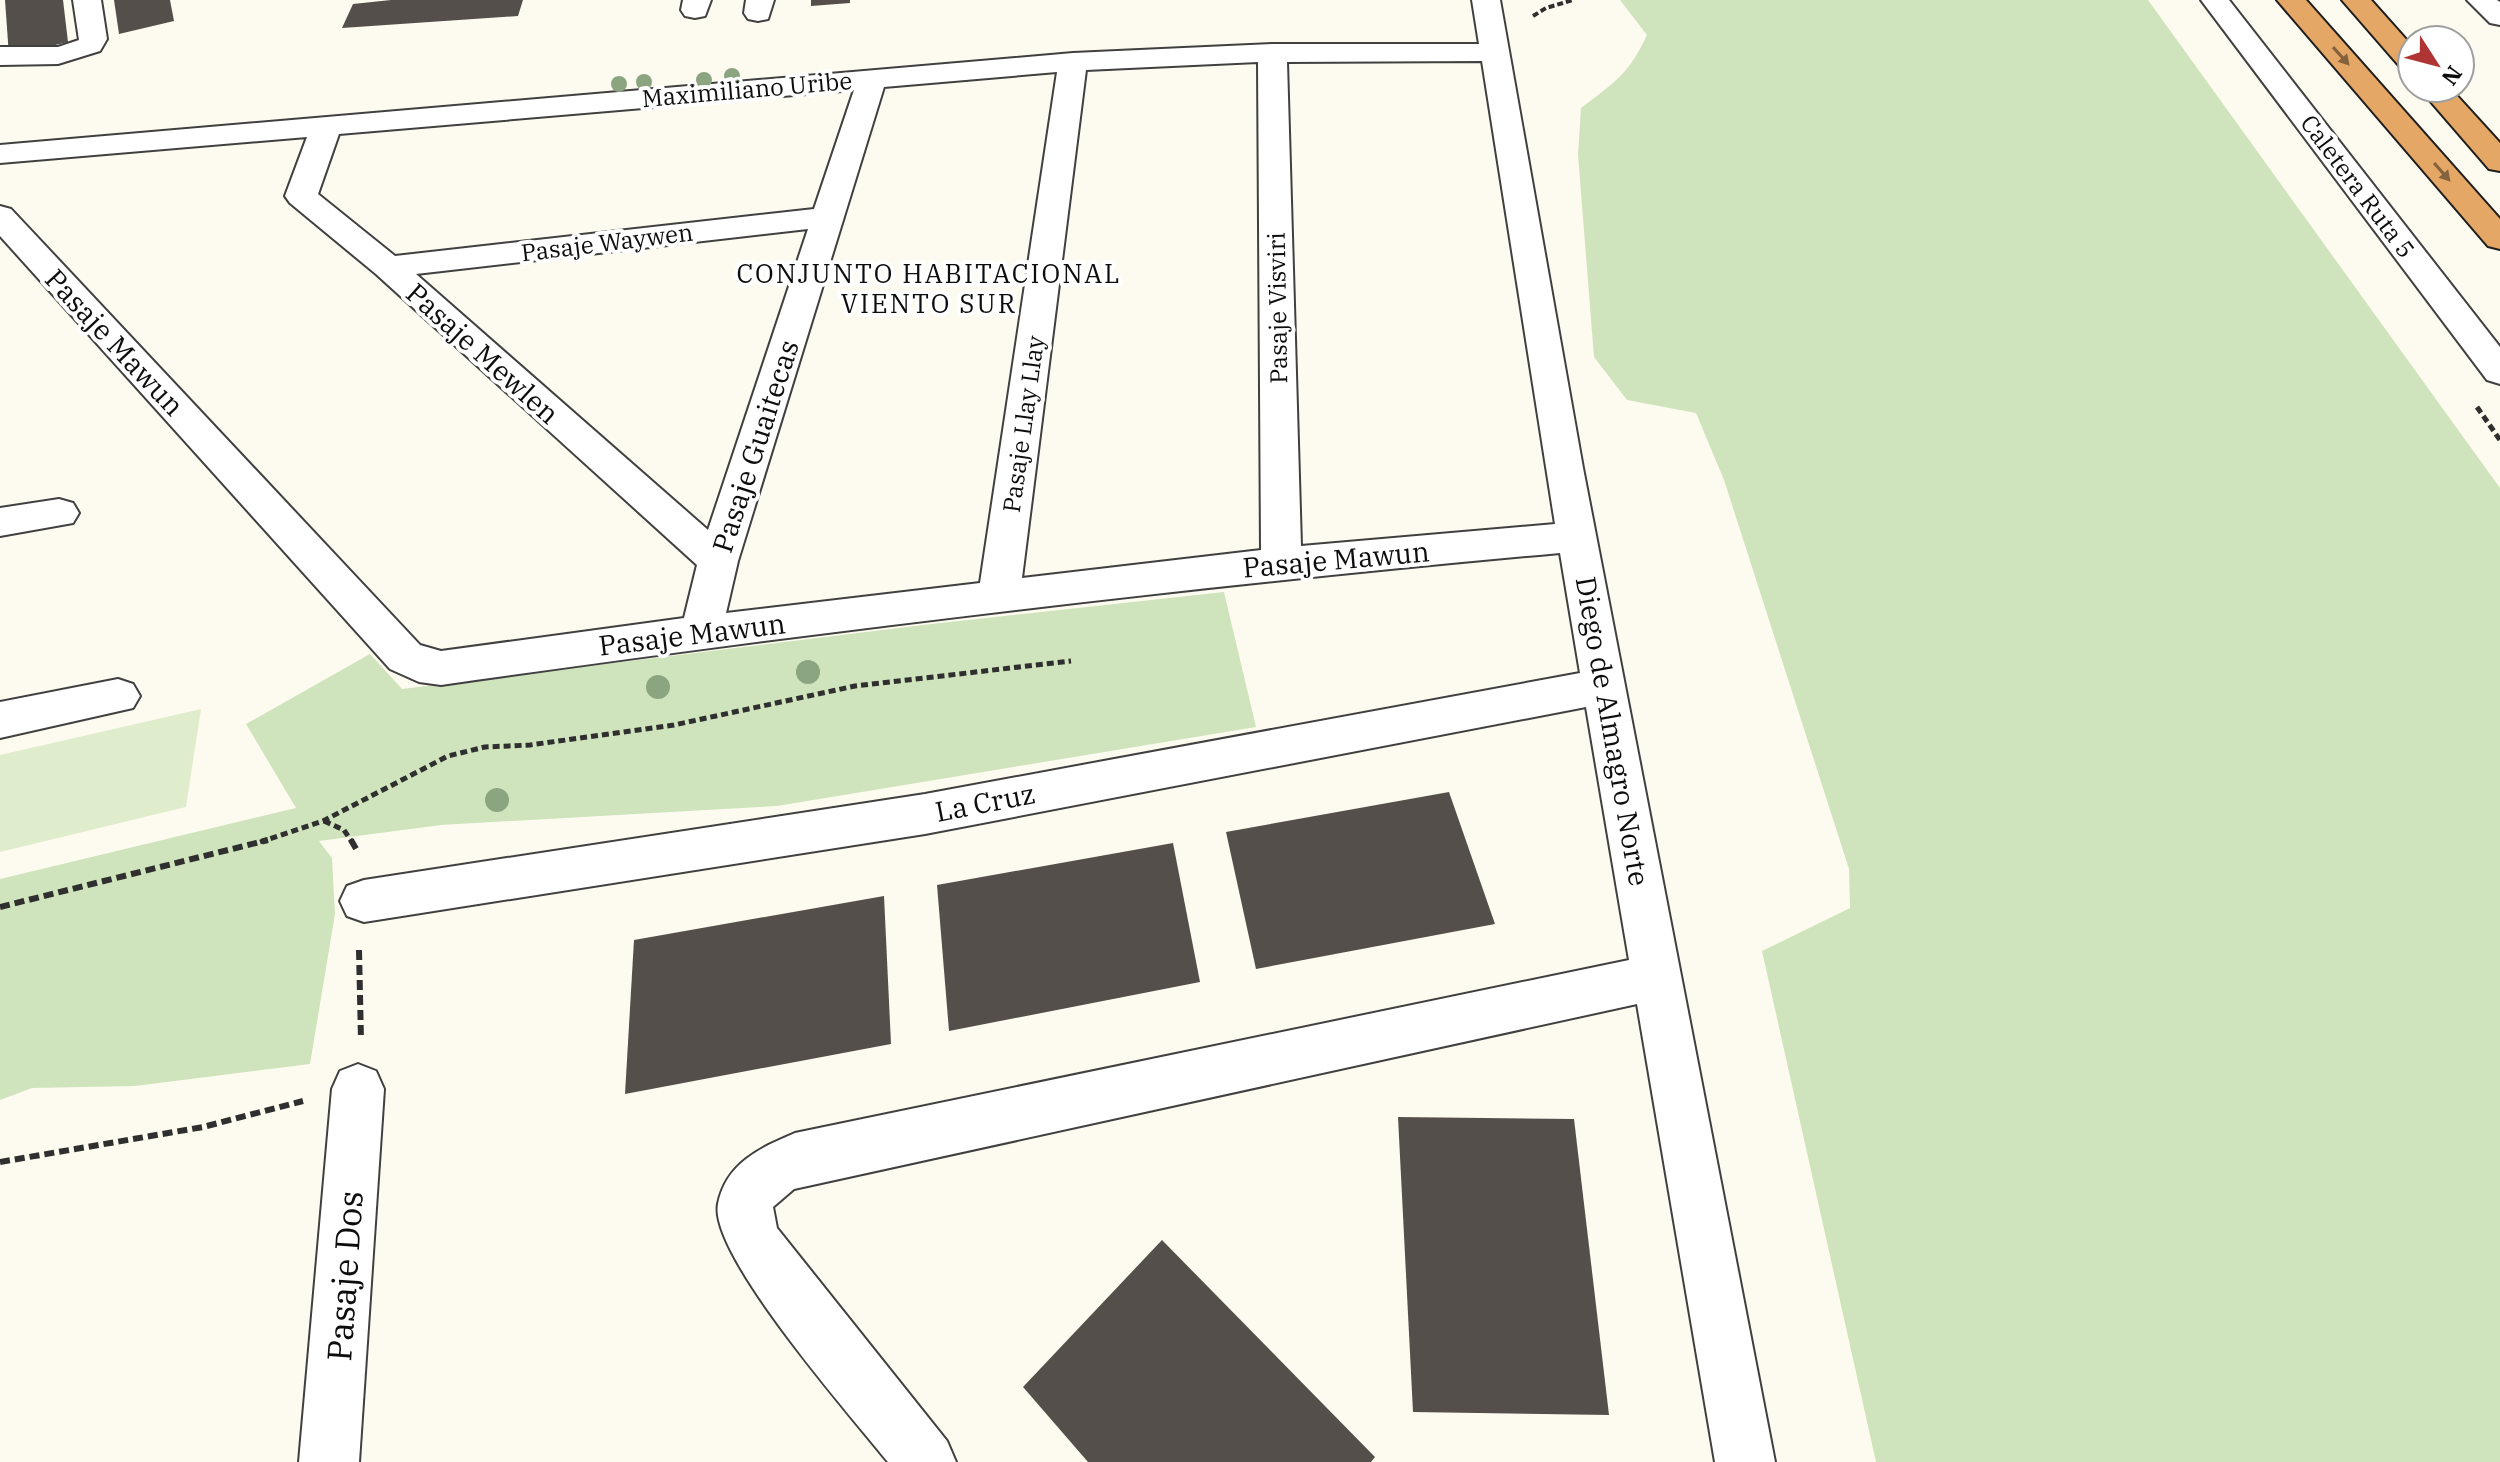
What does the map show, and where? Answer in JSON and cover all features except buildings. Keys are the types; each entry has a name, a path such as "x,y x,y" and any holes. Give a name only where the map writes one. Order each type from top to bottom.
{"highway":[{"path":"2291,0 2500,239"},
{"path":"2356,0 2396,45"},
{"path":"2448,104 2500,162"}],"street":[{"path":"0,56 50,57 75,53 90,45 93,39 87,0"},
{"name":"Diego de Almagro Norte","path":"1486,0 1577,537 1745,1462"},
{"name":"Caletera Ruta 5","path":"2215,0 2500,372"},
{"path":"2481,0 2500,17"},
{"name":"Maximiliano Uribe","path":"0,154 1073,62 1272,53 1495,52"},
{"name":"Pasaje Visviri","path":"1272,53 1281,563"},
{"name":"Pasaje Llay Llay","path":"999,596 1073,62"},
{"name":"Pasaje Guaitecas","path":"701,632 718,561 872,78"},
{"name":"Pasaje Mewlen","path":"326,127 301,196 388,267 718,561"},
{"name":"Pasaje Mawun","path":"0,216 412,661 441,668 701,632 1281,563 1577,537"},
{"name":"Pasaje Waywen","path":"388,267 827,217"},
{"path":"0,522 59,513"},
{"name":"La Cruz","path":"364,901 925,814 1604,686"},
{"path":"0,720 118,696"},
{"path":"926,1462 769,1266 751,1238 746,1223 748,1196 755,1182 795,1160 1657,977"},
{"name":"Pasaje Dos","path":"329,1462 358,1089"}],"path":[{"path":"0,907 266,841 323,821 448,756 485,747 530,745 674,725 855,686 1071,661"},
{"path":"0,1162 203,1127 358,1089"}],"green space":[{"path":"1620,0 2148,0 2500,488 2500,1462 1876,1462 1762,951 1850,908 1849,869 1724,480 1696,413 1627,400 1594,357 1578,155 1581,108 1620,77 1647,35"},
{"path":"1224,592 1256,727 777,806 441,825 319,841 332,858 335,914 310,1064 135,1086 32,1088 0,1100 0,879 296,808 246,724 370,654 402,689 931,624"},
{"path":"201,709 186,807 0,852 0,755"}],"district":[{"name":"CONJUNTO HABITACIONAL VIENTO SUR","path":"929,288"}]}
